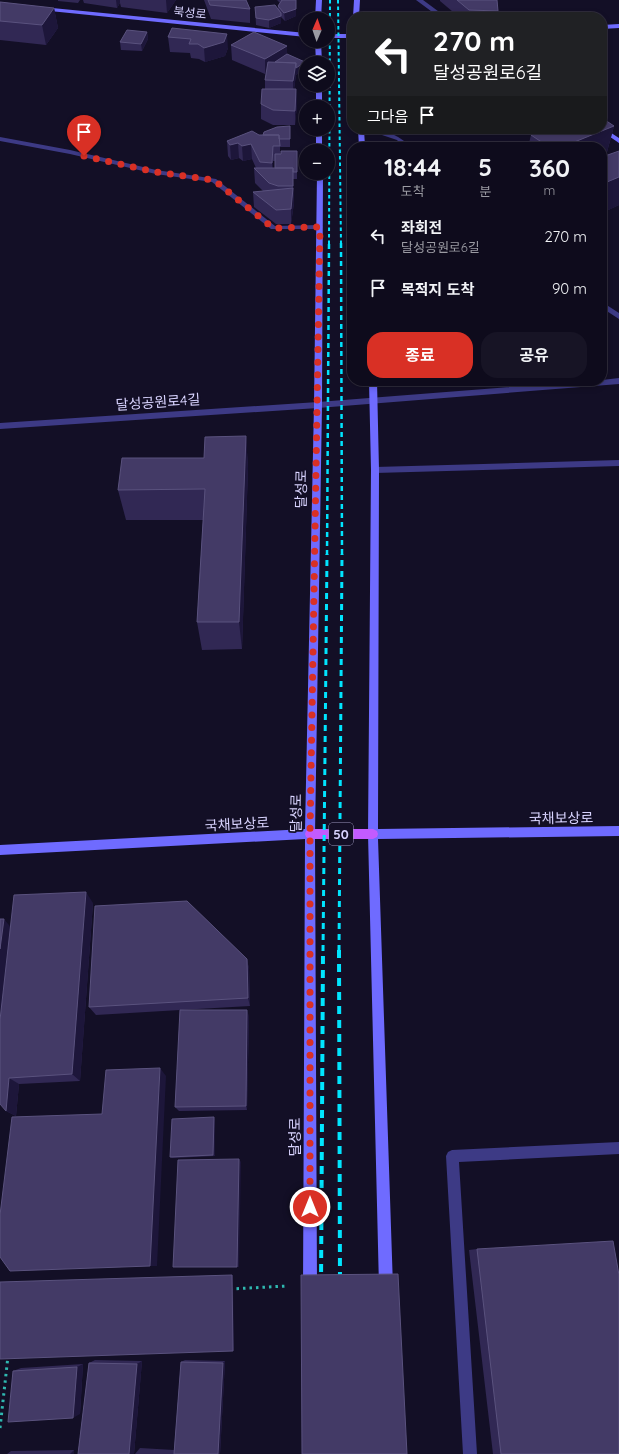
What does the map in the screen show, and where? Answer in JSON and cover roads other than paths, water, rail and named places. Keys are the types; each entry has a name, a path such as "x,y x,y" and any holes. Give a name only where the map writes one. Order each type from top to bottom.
{"main road":[{"path":"318,12 319,0"},
{"path":"356,12 357,0"},
{"name":"북성로","path":"34,8 299,34"},
{"path":"607,27 619,26"},
{"path":"335,36 347,36"},
{"path":"607,133 619,141"},
{"name":"달성로","path":"310,1300 310,834 318,405 320,180"},
{"path":"373,386 373,834 386,1303"},
{"name":"국채보상로","path":"0,850 310,834 619,831"}],"street":[{"path":"419,0 436,12"},
{"path":"383,134 398,139 401,142"},
{"path":"0,139 70,152 156,172 214,180 273,228 320,227"},
{"path":"607,308 619,317"},
{"name":"달성공원로4길","path":"607,381 619,380"},
{"name":"달성공원로4길","path":"0,426 374,401 549,386"},
{"path":"374,470 619,463"},
{"path":"470,1454 452,1156 619,1148"}],"railway":[{"path":"329,244 330,0"},
{"path":"338,0 341,244"},
{"path":"327,555 329,243"},
{"path":"341,243 342,554"},
{"path":"323,951 327,554"},
{"path":"339,951 342,554"},
{"path":"321,1286 323,950"},
{"path":"339,951 340,1286"}]}
